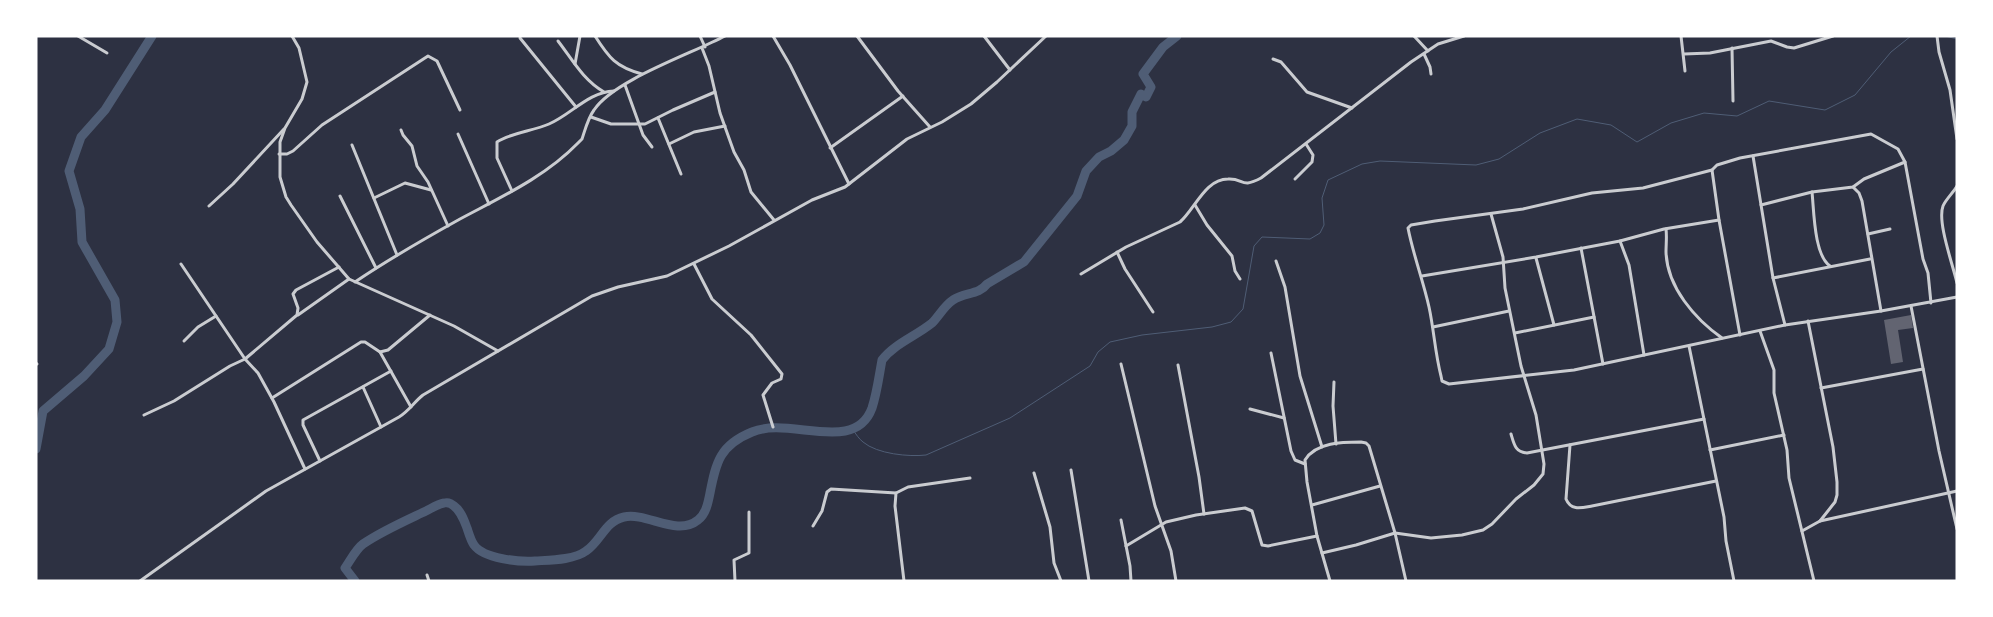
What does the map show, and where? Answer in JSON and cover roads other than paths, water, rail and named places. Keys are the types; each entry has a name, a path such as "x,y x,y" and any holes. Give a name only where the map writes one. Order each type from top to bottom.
{"street":[{"path":"78,36 107,54"},
{"path":"292,36 299,48 307,82 302,99 285,128 280,142 280,177 286,196 317,242 350,279 468,333 498,351"},
{"path":"575,65 580,36"},
{"path":"594,36 610,58 621,67 642,74"},
{"path":"700,36 734,152 744,170 750,189 774,220"},
{"path":"355,282 397,254 534,178 576,146 582,139 594,110 615,91 642,74 725,36"},
{"path":"773,36 790,65 849,184"},
{"path":"856,36 898,91 930,127"},
{"path":"984,36 1010,70"},
{"path":"140,581 236,511 282,481 399,418 423,395 592,296 618,287 667,276 694,264 812,200 849,184 907,139 971,104 1046,36"},
{"path":"1414,36 1428,51"},
{"path":"1081,274 1117,252 1174,226 1186,217 1206,190 1213,184 1228,179 1244,184 1256,181 1279,166 1438,44 1464,36"},
{"path":"1681,36 1685,72"},
{"path":"1770,36 1771,41"},
{"path":"1684,54 1710,53 1771,41 1794,48 1806,46 1833,36"},
{"path":"1938,36 1939,52 1950,90 1957,139"},
{"path":"520,38 576,107"},
{"path":"558,41 590,82 604,92"},
{"path":"1732,48 1733,100"},
{"path":"1424,54 1431,74"},
{"path":"279,154 287,154 293,151 322,125 428,56 437,61 460,110"},
{"path":"1273,59 1281,62 1307,92 1353,108"},
{"path":"625,85 646,140 652,147"},
{"path":"512,191 497,158 497,142 550,124 604,92 615,91"},
{"path":"591,117 611,124 640,124 658,118 715,92"},
{"path":"830,148 903,96"},
{"path":"658,118 681,174"},
{"path":"669,144 694,132 725,126"},
{"path":"209,206 228,190 285,128"},
{"path":"401,130 412,146 418,166 448,226"},
{"path":"458,134 489,204"},
{"path":"1931,303 1928,273 1923,259 1905,162 1898,149 1872,134 1721,163 1712,170 1643,188 1592,193 1523,210 1435,221 1408,227 1422,276 1433,328 1433,343 1439,370 1442,381 1446,384 1459,385 1524,375 1574,370 1785,325 1931,303 1957,297"},
{"path":"1295,179 1312,162 1313,155 1306,144"},
{"path":"352,145 397,254"},
{"path":"1753,156 1773,278 1785,325"},
{"path":"1761,205 1812,192 1853,187 1864,179 1905,162"},
{"path":"1712,170 1740,335"},
{"path":"374,198 404,183 431,190"},
{"path":"1957,186 1943,206 1942,214 1943,226 1957,283"},
{"path":"1853,187 1859,193 1862,201 1881,311"},
{"path":"1812,192 1820,248 1824,261 1831,266"},
{"path":"1951,196 1957,195"},
{"path":"340,196 376,268"},
{"path":"1195,205 1207,225 1232,256 1235,271 1240,279"},
{"path":"1322,553 1395,533 1431,538 1462,535 1487,527 1541,477 1544,467 1536,415 1524,375 1509,311 1501,249 1491,214"},
{"path":"1422,276 1536,258 1620,241 1666,229 1719,220"},
{"path":"1666,229 1668,265 1678,294 1722,338"},
{"path":"1868,234 1890,229"},
{"path":"1620,241 1629,265 1644,355"},
{"path":"1581,248 1603,364"},
{"path":"1117,252 1125,269 1153,312"},
{"path":"1536,258 1554,325"},
{"path":"1773,278 1871,259"},
{"path":"1276,261 1285,287 1300,376 1322,447"},
{"path":"180,264 245,359 258,373 272,398 305,469"},
{"path":"694,264 712,299 755,339 782,374 781,379 772,383 763,395 773,427"},
{"path":"297,315 298,308 293,294 296,290 339,267"},
{"path":"144,415 174,401 230,366 245,359 297,315 350,279"},
{"path":"1911,306 1939,452 1957,529"},
{"path":"1433,328 1509,311"},
{"path":"380,352 385,352 430,315"},
{"path":"184,341 198,327 216,316"},
{"path":"1515,333 1594,317"},
{"path":"1808,321 1833,447 1837,495 1835,502 1820,521"},
{"path":"1760,331 1774,370 1774,393 1787,450 1789,478 1814,581"},
{"path":"272,398 361,342 365,342 380,352 411,407"},
{"path":"1689,346 1724,517 1726,541 1734,581"},
{"path":"1271,353 1293,456 1299,462 1305,464"},
{"path":"1121,364 1155,506 1171,551 1176,581"},
{"path":"1178,364 1204,514"},
{"path":"1821,388 1924,369"},
{"path":"320,461 303,425 303,420 391,371"},
{"path":"1334,382 1333,406 1336,444"},
{"path":"363,387 382,427"},
{"path":"1250,409 1284,418"},
{"path":"1511,434 1519,451 1527,453 1704,419"},
{"path":"1710,450 1784,435"},
{"path":"1330,581 1317,536 1305,464 1308,456 1322,447 1353,442 1366,443 1395,533 1406,581"},
{"path":"1570,445 1566,499 1572,508 1592,506 1716,482"},
{"path":"1071,470 1089,581"},
{"path":"1034,473 1050,527 1054,563 1060,581"},
{"path":"813,526 822,510 827,492 831,489 896,493 908,487 970,478"},
{"path":"1312,505 1380,486"},
{"path":"1802,531 1820,521 1957,491"},
{"path":"896,493 895,506 904,581"},
{"path":"1126,546 1172,520 1250,509 1254,517 1259,541 1262,545 1317,536"},
{"path":"735,581 734,560 749,553 749,512"},
{"path":"1121,520 1131,581"},
{"path":"426,575 429,581"}],"waterway":[{"path":"36,449 43,411 84,376 109,349 117,322 115,300 82,242 80,209 69,171 81,137 105,110 152,36"},
{"path":"355,581 345,568 360,546 386,530 435,506 451,503 459,510 473,543 486,554 502,559 520,561 569,558 586,551 612,523 624,517 633,516 681,526 690,525 698,520 706,508 717,464 721,456 726,449 741,437 767,428 836,432 851,429 863,422 872,408 882,360 887,354 926,328 957,297 984,288 987,284 1024,262 1077,196 1086,171 1099,157 1111,151 1124,140 1132,126 1132,112 1141,94 1146,97 1151,87 1143,74 1163,47 1177,36"},
{"path":"853,430 863,442 876,449 902,455 926,455 1010,418 1090,366 1098,352 1110,342 1142,335 1212,327 1231,322 1243,309 1254,246 1262,237 1310,239 1320,233 1324,225 1322,198 1328,180 1362,164 1380,161 1476,165 1499,159 1540,133 1577,119 1611,125 1637,142 1671,123 1704,113 1737,116 1769,101 1825,110 1855,95 1891,52 1911,36"},
{"path":"1945,36 1957,39"}]}
